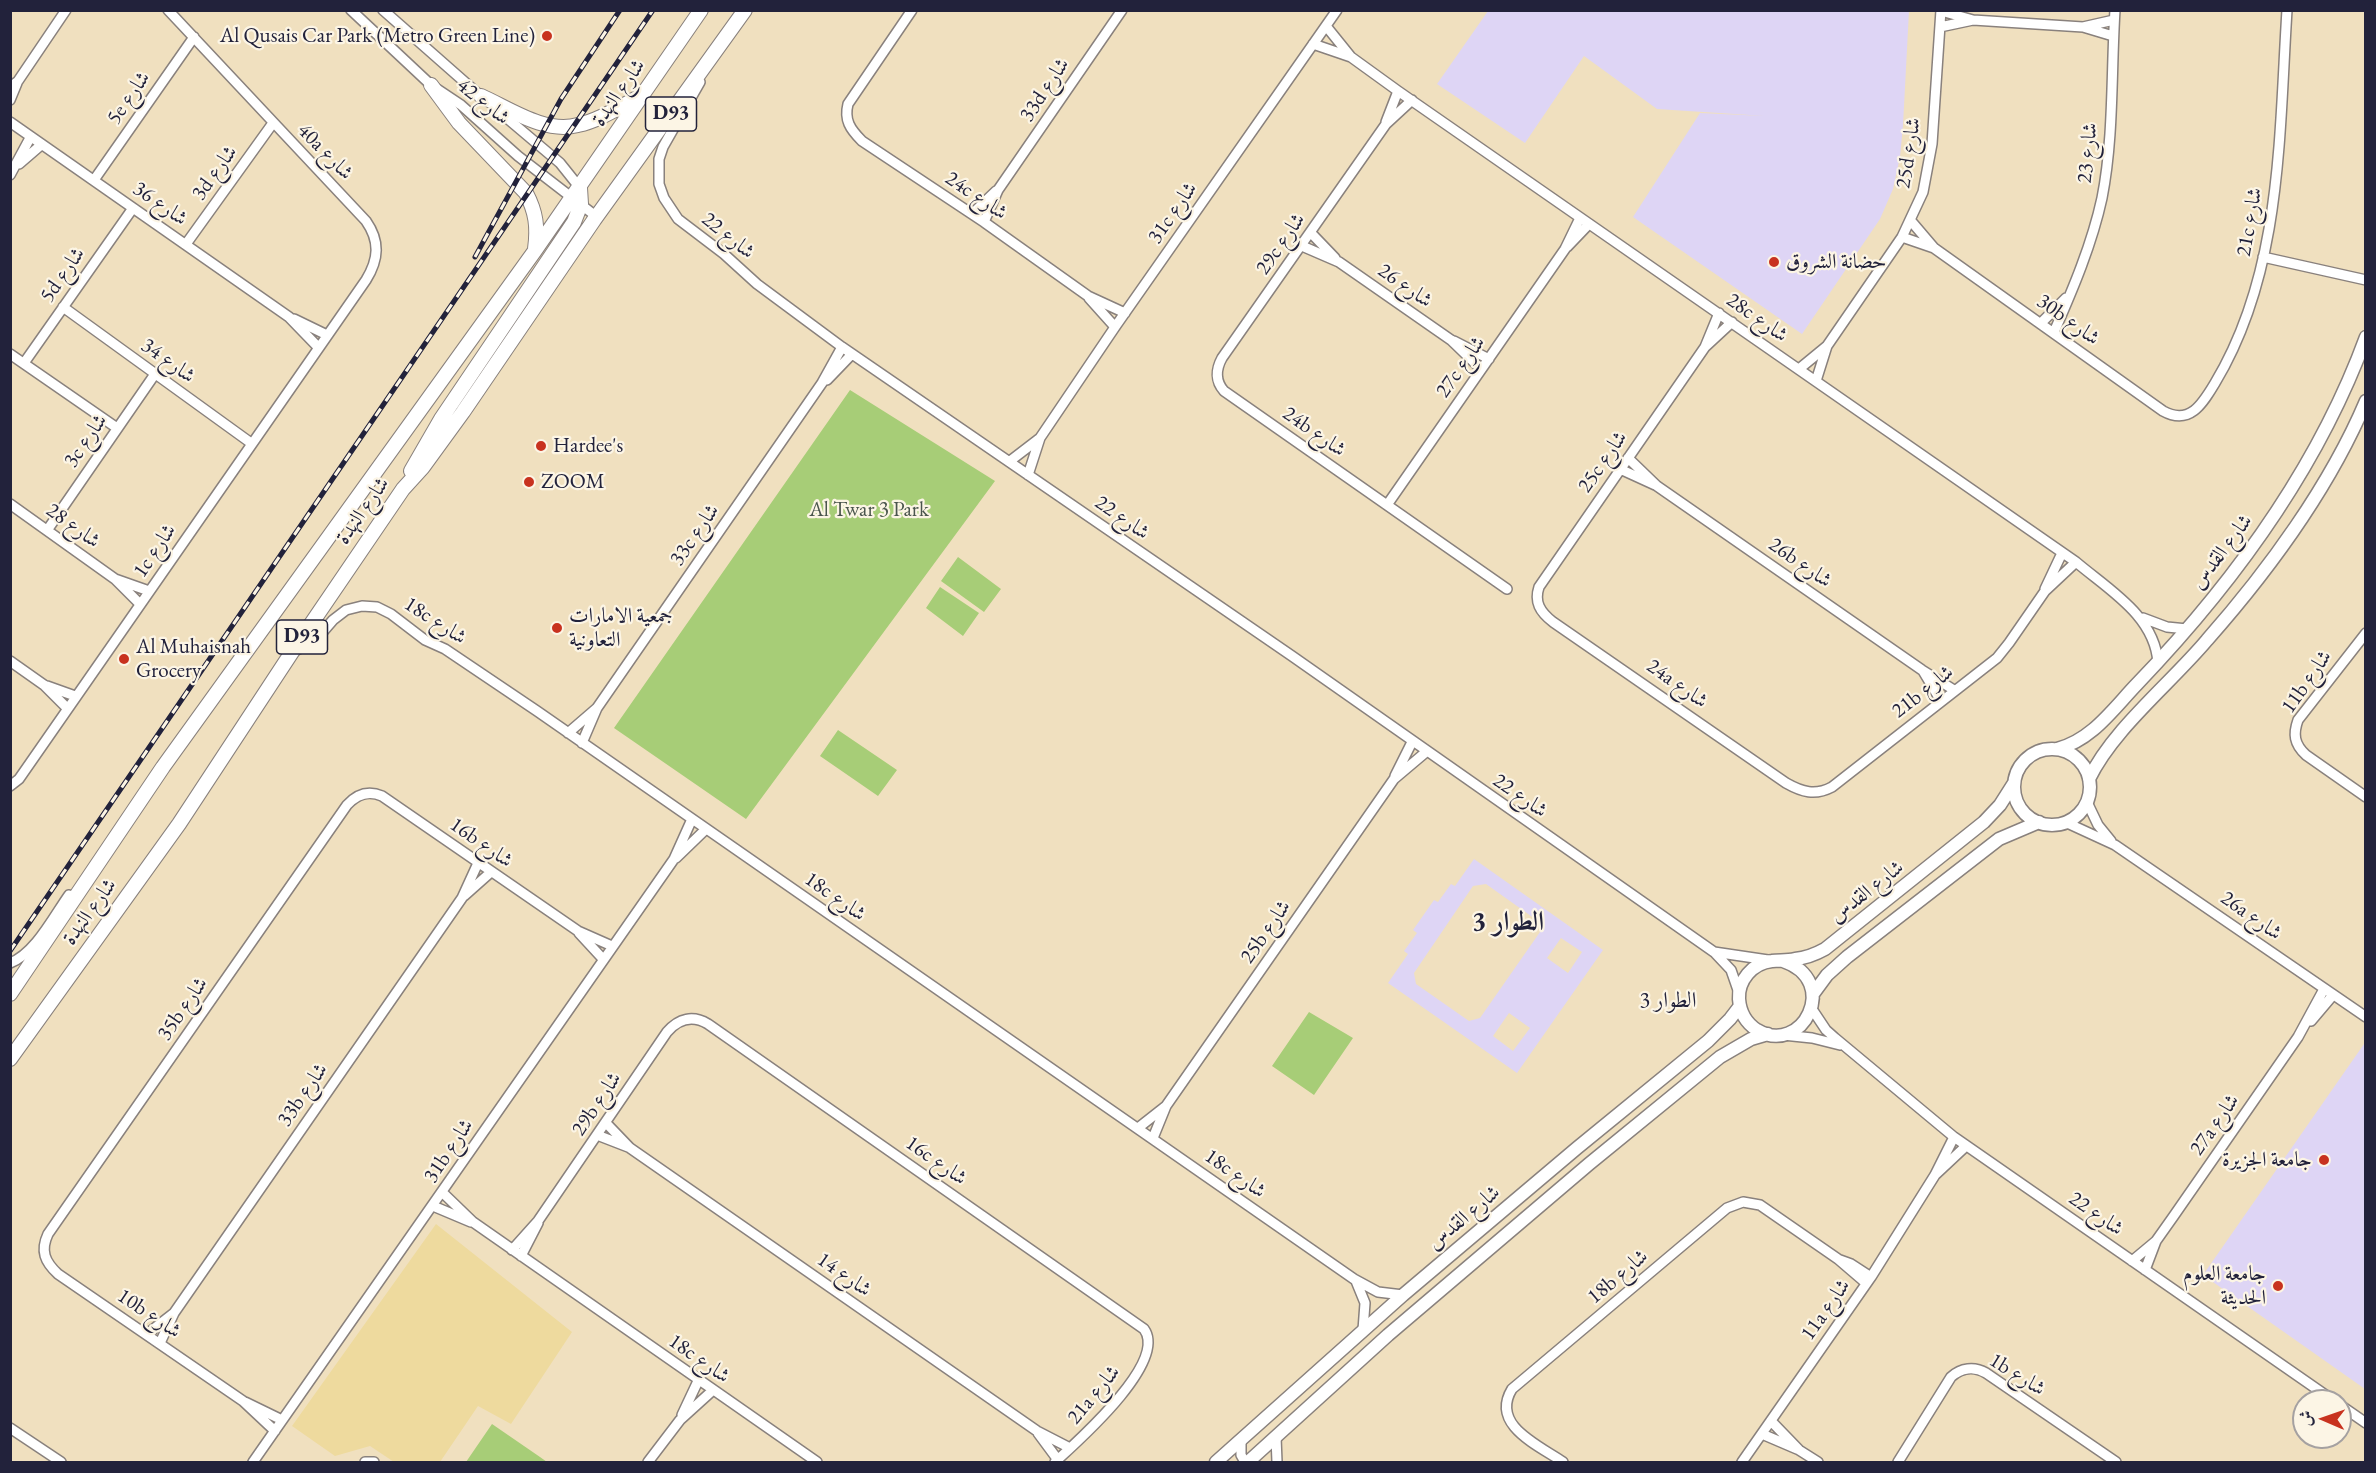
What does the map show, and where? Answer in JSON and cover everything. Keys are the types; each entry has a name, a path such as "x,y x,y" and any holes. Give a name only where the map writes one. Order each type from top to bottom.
{"main road":[{"name":"شارع النهدة","path":"10,994 170,757 534,252 577,197 701,10"},
{"name":"شارع النهدة","path":"10,1057 179,824 403,489 463,412 597,216 745,10"},
{"path":"430,85 459,123 526,193 537,220 534,252"},
{"path":"481,96 537,123 567,127 597,118 644,94"},
{"path":"403,489 441,419 569,229 577,197"},
{"name":"شارع القدس","path":"2057,749 2085,737 2158,663 2253,545 2315,450 2335,412 2366,337"},
{"name":"شارع القدس","path":"2089,778 2105,750 2208,640 2272,558 2335,462 2365,404"},
{"path":"2057,749 2078,759 2089,778 2087,802 2081,811 2065,822 2048,824 2039,822 2020,807 2014,791 2014,783 2021,765 2037,752 2057,749"},
{"name":"شارع القدس","path":"1776,961 1814,955 1836,941 1984,822 2000,805 2014,783"},
{"name":"شارع القدس","path":"1813,994 1827,975 1847,957 1984,850 2009,834 2039,822"},
{"path":"1776,961 1794,965 1804,972 1813,994 1812,1009 1800,1027 1790,1033 1773,1035 1750,1024 1740,1006 1739,993 1742,981 1749,972 1759,964 1776,961"},
{"name":"شارع القدس","path":"1216,1462 1403,1295 1708,1041 1740,1006"},
{"name":"شارع القدس","path":"1246,1462 1418,1309 1712,1064 1735,1046 1751,1039 1773,1035"}],"street":[{"path":"10,100 14,84 66,10"},
{"name":"40a شارع","path":"168,10 366,221 376,240 377,251 371,271 327,335"},
{"name":"شارع 42","path":"351,10 430,85 461,105 518,156 577,197 597,216"},
{"name":"شارع 42","path":"383,10 560,164 577,197"},
{"name":"24c شارع","path":"912,10 852,96 846,113 847,122 862,141 984,222 1088,296 1125,314"},
{"name":"33d شارع","path":"984,222 998,190 1122,10"},
{"name":"31c شارع","path":"1028,475 1040,438 1337,10"},
{"name":"21c شارع","path":"2182,416 2190,414 2202,404 2227,360 2245,318 2263,257 2275,186 2287,10"},
{"path":"1941,11 1973,20 2083,27 2113,36"},
{"name":"25d شارع","path":"1800,369 1827,346 1902,237 1923,192 1930,159 1941,11"},
{"path":"2083,27 2115,15"},
{"name":"شارع 23","path":"2054,332 2094,228 2103,190 2109,140 2115,15"},
{"path":"1940,27 1973,20"},
{"name":"28c شارع","path":"1326,26 1351,57 1398,91 2076,562 2138,615 2151,632 2158,663"},
{"name":"5e شارع","path":"94,180 194,37"},
{"name":"شارع 22","path":"723,41 663,147 659,159 659,184 667,203 678,219 724,254 757,284 842,347 1010,461 1714,952 1731,970 1739,993"},
{"name":"28c شارع","path":"1313,44 1351,57"},
{"name":"29c شارع","path":"1386,124 1398,91"},
{"name":"29c شارع","path":"1220,387 1217,379 1219,363 1386,124 1412,100"},
{"name":"شارع 36","path":"10,122 289,317 327,335"},
{"name":"3d شارع","path":"186,244 273,123"},
{"path":"17,166 30,138"},
{"path":"10,175 41,145"},
{"name":"33d شارع","path":"972,214 998,190"},
{"name":"5d شارع","path":"24,363 133,208"},
{"name":"27c شارع","path":"1387,505 1565,249 1580,218"},
{"name":"30b شارع","path":"1911,221 1934,248 2163,411 2182,416"},
{"name":"27c شارع","path":"1565,249 1589,224"},
{"name":"شارع 26","path":"1311,233 1339,262 1451,340 1489,359"},
{"name":"30b شارع","path":"1902,237 1934,248"},
{"name":"شارع 26","path":"1302,246 1339,262"},
{"path":"2263,257 2366,280"},
{"name":"شارع 23","path":"2041,323 2070,294"},
{"name":"24c شارع","path":"1088,296 1115,327"},
{"name":"شارع 34","path":"63,307 251,443"},
{"name":"25c شارع","path":"1536,600 1539,586 1705,347 1719,313"},
{"name":"شارع 36","path":"289,317 318,347"},
{"name":"25c شارع","path":"1705,347 1732,322"},
{"name":"1c شارع","path":"10,786 19,779 327,335"},
{"name":"شارع 26","path":"1451,340 1481,369"},
{"name":"25d شارع","path":"1816,381 1827,346"},
{"name":"33c شارع","path":"582,743 597,708 822,383 842,347"},
{"path":"10,354 117,428"},
{"name":"33c شارع","path":"822,383 852,354"},
{"name":"3c شارع","path":"48,529 155,374"},
{"name":"24b شارع","path":"1220,387 1507,589"},
{"name":"31c شارع","path":"1010,461 1040,438"},
{"name":"26b شارع","path":"1628,458 1657,486 1954,690"},
{"name":"26b شارع","path":"1620,469 1657,486"},
{"name":"شارع 28","path":"10,504 115,579 140,604"},
{"name":"21b شارع","path":"1803,791 1818,793 1832,787 1989,665 2003,651 2044,591 2062,553"},
{"name":"21b شارع","path":"2044,591 2076,562"},
{"name":"شارع 28","path":"115,579 149,591"},
{"name":"24a شارع","path":"1536,600 1547,617 1786,783 1803,791"},
{"name":"18c شارع","path":"292,652 314,642 339,614 354,607 384,610 425,640 437,645 568,733 1354,1279 1378,1292 1403,1295"},
{"name":"28c شارع","path":"2138,615 2157,624 2187,629"},
{"name":"11b شارع","path":"2366,633 2298,720 2295,728 2296,742 2306,755 2366,797"},
{"path":"10,661 44,685 67,708"},
{"name":"26b شارع","path":"1922,670 1941,701"},
{"path":"44,685 75,696"},
{"name":"33c شارع","path":"568,733 597,708"},
{"name":"25b شارع","path":"1153,1138 1167,1106 1394,778 1412,742"},
{"name":"25b شارع","path":"1394,778 1426,752"},
{"name":"16b شارع","path":"361,793 376,793 382,796 578,931 612,946"},
{"name":"35b شارع","path":"44,1251 45,1240 55,1224 347,805 361,793"},
{"name":"26a شارع","path":"2087,802 2098,825 2115,845"},
{"name":"31b شارع","path":"253,1462 674,859 692,819"},
{"name":"26a شارع","path":"2065,822 2115,845 2366,1017"},
{"name":"31b شارع","path":"674,859 706,829"},
{"name":"33b شارع","path":"160,1343 174,1313 462,898 478,863"},
{"name":"33b شارع","path":"462,898 491,872"},
{"path":"10,963 20,959 32,948 69,895 84,882"},
{"name":"16b شارع","path":"578,931 603,959"},
{"name":"شارع 22","path":"1714,952 1776,961"},
{"name":"27a شارع","path":"2145,1270 2156,1241 2303,1029 2324,989"},
{"name":"27a شارع","path":"2303,1029 2334,995"},
{"name":"شارع 22","path":"1812,1009 1826,1030 1954,1137 2317,1389"},
{"name":"29b شارع","path":"512,1250 538,1221 672,1026 685,1019 693,1019"},
{"name":"16c شارع","path":"693,1019 708,1024 1140,1325 1147,1332 1150,1343"},
{"name":"شارع 22","path":"1773,1035 1812,1038 1845,1047"},
{"name":"25b شارع","path":"1138,1128 1167,1106"},
{"name":"شارع 14","path":"606,1123 630,1148 1037,1431 1070,1448"},
{"name":"شارع 14","path":"597,1136 630,1148"},
{"name":"11a شارع","path":"1742,1462 1868,1280 1935,1175 1954,1137"},
{"name":"11a شارع","path":"1935,1175 1966,1146"},
{"name":"18c شارع","path":"443,1193 473,1222 712,1391 817,1462"},
{"name":"18b شارع","path":"1563,1462 1510,1423 1505,1407 1512,1389 1727,1208 1743,1203 1760,1205 1868,1280"},
{"name":"18c شارع","path":"433,1206 473,1222"},
{"name":"29b شارع","path":"521,1256 538,1221"},
{"name":"27a شارع","path":"2132,1261 2156,1241"},
{"name":"10b شارع","path":"44,1251 46,1261 58,1274 243,1401 275,1431"},
{"path":"1354,1279 1365,1303 1364,1330"},
{"name":"33b شارع","path":"147,1334 174,1313"},
{"name":"21a شارع","path":"1057,1461 1099,1420 1124,1390 1142,1364 1150,1343"},
{"name":"1b شارع","path":"1898,1462 1951,1377 1961,1370 1968,1369 1986,1373 2116,1462"},
{"path":"680,1420 698,1381"},
{"path":"648,1462 680,1420 712,1391"},
{"name":"10b شارع","path":"243,1401 282,1420"},
{"path":"2352,1413 2366,1423"},
{"path":"1771,1421 1799,1449 1818,1462"},
{"path":"10,1428 61,1462"},
{"name":"شارع 14","path":"1037,1431 1057,1461"},
{"path":"1762,1434 1799,1449"},
{"path":"1276,1437 1277,1462"},
{"path":"1241,1440 1240,1450 1246,1462"},
{"path":"365,1462 374,1462"}],"shaded area":[{"path":"1488,11 1909,11 1903,125 1900,157 1893,189 1880,219 1802,334 1633,217 1700,113 1765,116 1657,109 1584,56 1525,143 1437,84"},
{"path":"1474,859 1603,950 1517,1073 1388,983 1408,954 1404,951 1417,933 1413,930 1434,900 1438,902 1451,884 1455,886","holes":["1486,884 1538,921 1540,932 1480,1018 1469,1021 1416,984 1414,973 1473,886","1561,938 1582,952 1568,973 1547,958","1509,1013 1530,1028 1513,1051 1493,1036"]},
{"name":"جامعة الجزيرة","path":"2364,1044 2366,1046 2365,1389 2203,1275"}],"green space":[{"name":"Al Twar 3 Park","path":"850,390 995,481 746,819 614,728"},
{"path":"958,557 1001,589 984,612 941,581"},
{"path":"940,587 979,613 963,636 926,608"},
{"path":"838,730 897,770 878,796 820,756"},
{"path":"1309,1012 1353,1038 1314,1095 1272,1066"},
{"path":"492,1424 540,1457 547,1462 466,1462"}],"sand":[{"path":"436,1224 572,1332 511,1424 478,1406 440,1462 394,1462 370,1446 335,1456 292,1426"}],"railway":[{"path":"475,257 561,99 620,10"},
{"path":"10,951 653,10"}],"place":[{"name":"Al Qusais Car Park (Metro Green Line)","path":"547,36"},
{"name":"حضانة الشروق","path":"1774,262"},
{"name":"Hardee's","path":"541,446"},
{"name":"ZOOM","path":"529,482"},
{"name":"جمعية الامارات التعاونية","path":"557,628"},
{"name":"Al Muhaisnah Grocery","path":"124,659"},
{"name":"جامعة الجزيرة","path":"2324,1160"},
{"name":"جامعة العلوم الحديثة","path":"2278,1286"}],"district":[{"name":"الطوار 3","path":"1508,923"},
{"name":"الطوار 3","path":"1668,1001"}]}
